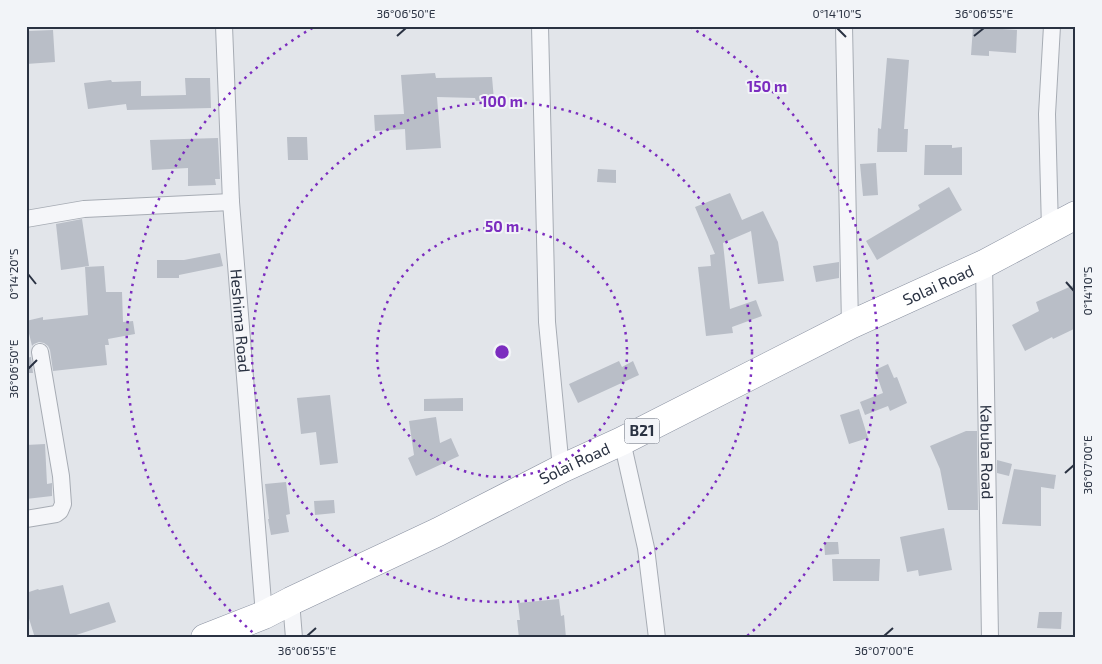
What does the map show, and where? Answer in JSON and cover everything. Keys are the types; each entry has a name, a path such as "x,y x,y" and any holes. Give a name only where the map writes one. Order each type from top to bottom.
{"highway":[{"name":"Solai Road","path":"205,638 264,615 438,532 850,325 984,264 1076,216"}],"street":[{"name":"Heshima Road","path":"224,26 231,202 264,615"},
{"path":"540,26 547,322 561,470"},
{"path":"844,26 850,325"},
{"path":"1050,229 1047,114 1052,26"},
{"path":"26,219 84,209 231,202"},
{"name":"Kabuba Road","path":"984,264 990,638"},
{"path":"26,519 56,514 60,511 63,504 61,476 40,352"},
{"path":"622,441 646,548 657,638"},
{"path":"291,601 294,638"}],"building":[{"path":"973,27 1017,30 1016,53 989,51 989,56 971,55"},
{"path":"53,30 55,62 26,64 26,31"},
{"path":"887,58 909,60 904,129 908,129 907,152 877,152 878,128 881,129"},
{"path":"435,73 436,78 492,77 494,100 476,101 475,98 437,97 441,148 406,150 405,129 375,131 374,115 404,114 401,75"},
{"path":"185,78 210,78 211,108 127,110 126,104 88,109 84,83 111,80 112,82 141,81 141,96 186,95"},
{"path":"287,137 307,137 308,160 288,160"},
{"path":"218,138 220,179 215,179 216,185 188,186 188,168 152,170 150,140"},
{"path":"925,145 952,145 952,148 962,147 962,175 924,175"},
{"path":"876,163 878,195 863,196 860,164"},
{"path":"598,169 616,170 616,183 597,182"},
{"path":"949,187 962,210 877,260 866,241 920,209 918,205"},
{"path":"730,193 742,220 763,211 778,242 784,281 758,284 751,231 723,243 730,309 756,300 762,316 732,327 733,333 706,336 698,267 711,266 710,255 715,254 695,207"},
{"path":"82,219 89,266 61,270 56,224"},
{"path":"220,253 223,266 179,275 179,278 157,278 157,260 184,260"},
{"path":"839,262 839,278 816,282 813,266"},
{"path":"104,266 106,292 122,292 123,322 133,321 135,334 108,339 109,345 105,345 107,365 53,371 48,346 39,342 32,346 26,321 43,317 43,320 88,315 85,267"},
{"path":"1076,284 1076,328 1053,339 1052,337 1025,351 1012,325 1039,311 1036,302"},
{"path":"31,357 33,373 26,373 26,358"},
{"path":"619,361 622,367 633,361 639,375 578,403 569,384"},
{"path":"888,364 894,378 897,377 907,403 890,411 888,406 865,415 860,402 883,393 875,370"},
{"path":"330,395 338,463 320,465 316,432 301,434 297,398"},
{"path":"463,398 463,411 424,411 424,399"},
{"path":"859,409 868,438 849,444 840,415"},
{"path":"436,417 440,443 451,438 459,456 416,476 408,458 414,455 409,421"},
{"path":"966,431 977,431 978,510 948,510 940,469 930,446"},
{"path":"45,444 47,484 52,483 52,496 26,499 26,445"},
{"path":"997,460 1012,464 1009,476 997,473"},
{"path":"1014,469 1056,475 1054,489 1041,487 1041,526 1002,524"},
{"path":"286,482 290,514 286,515 289,532 271,535 265,484"},
{"path":"334,500 335,513 315,515 314,501"},
{"path":"944,528 952,570 919,576 918,570 907,572 900,537"},
{"path":"824,542 838,542 839,554 825,555"},
{"path":"832,559 880,559 879,581 833,581"},
{"path":"63,585 70,614 109,602 116,622 67,638 35,638 26,609 26,593"},
{"path":"559,599 561,616 564,615 566,638 519,638 517,620 520,620 518,603"},
{"path":"1039,612 1062,612 1061,629 1037,628"}]}
